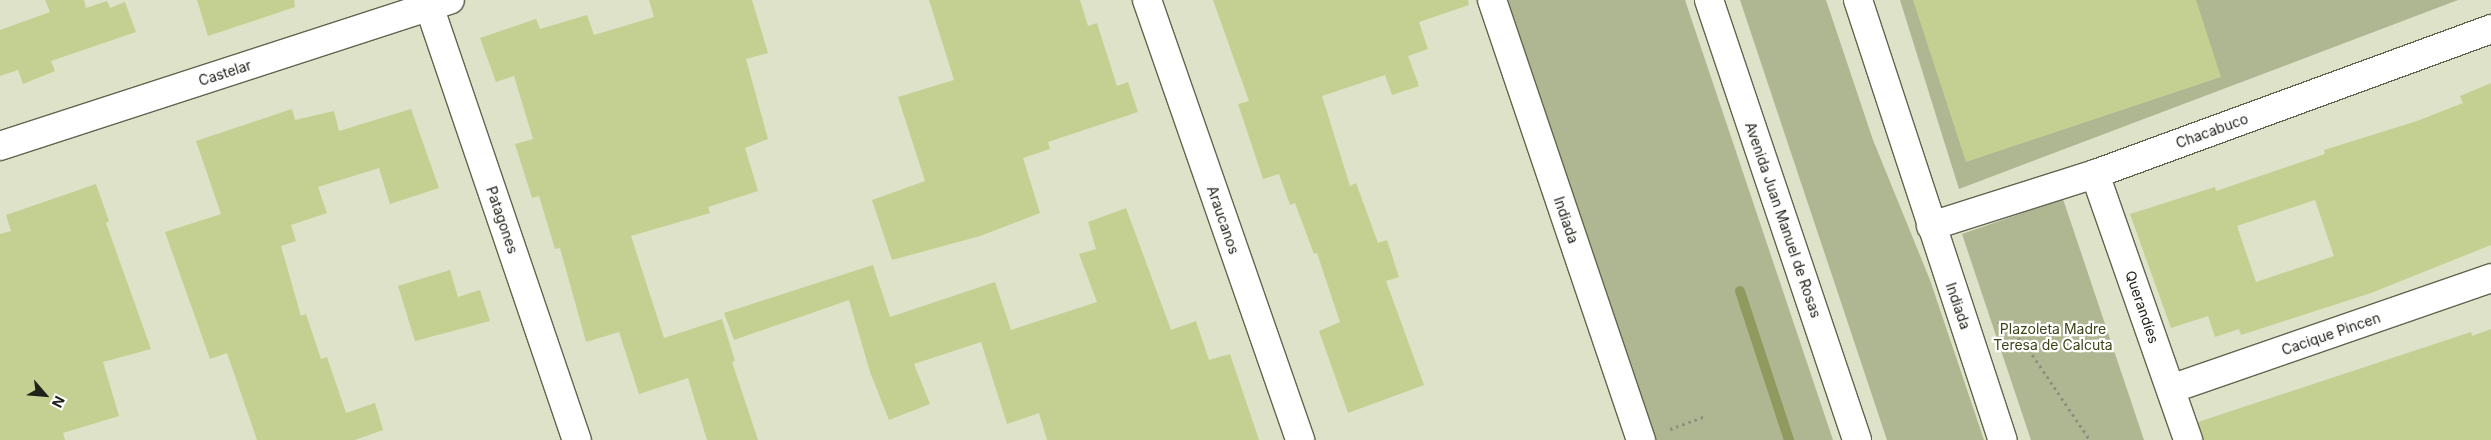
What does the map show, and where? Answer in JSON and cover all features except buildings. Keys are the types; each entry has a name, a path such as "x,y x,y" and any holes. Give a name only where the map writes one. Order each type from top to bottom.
{"street":[{"name":"Araucanos","path":"1147,0 1300,440"},
{"name":"Indiada","path":"1492,0 1641,440"},
{"name":"Avenida Juan Manuel de Rosas","path":"1709,0 1857,440"},
{"name":"Indiada","path":"1858,0 2003,440"},
{"name":"Castelar","path":"0,146 435,2"},
{"name":"Patagones","path":"435,2 577,440"},
{"name":"Chacabuco","path":"1931,226 2095,174 2491,29"},
{"name":"Querandíes","path":"2095,174 2188,440"},
{"name":"Cacique Pincen","path":"2171,389 2491,278"}],"path":[{"path":"1990,314 2025,344 2090,440"}],"green space":[{"path":"1505,0 1685,0 1833,440 1656,440"},
{"path":"1740,0 1826,0 1873,140 1930,280 1984,440 1887,440"},
{"path":"1900,0 2458,0 1959,189"},
{"name":"Plazoleta Madre Teresa de Calcuta","path":"2063,199 2144,440 2031,440 1962,234"}],"waterway":[{"path":"1740,291 1789,440"}]}
